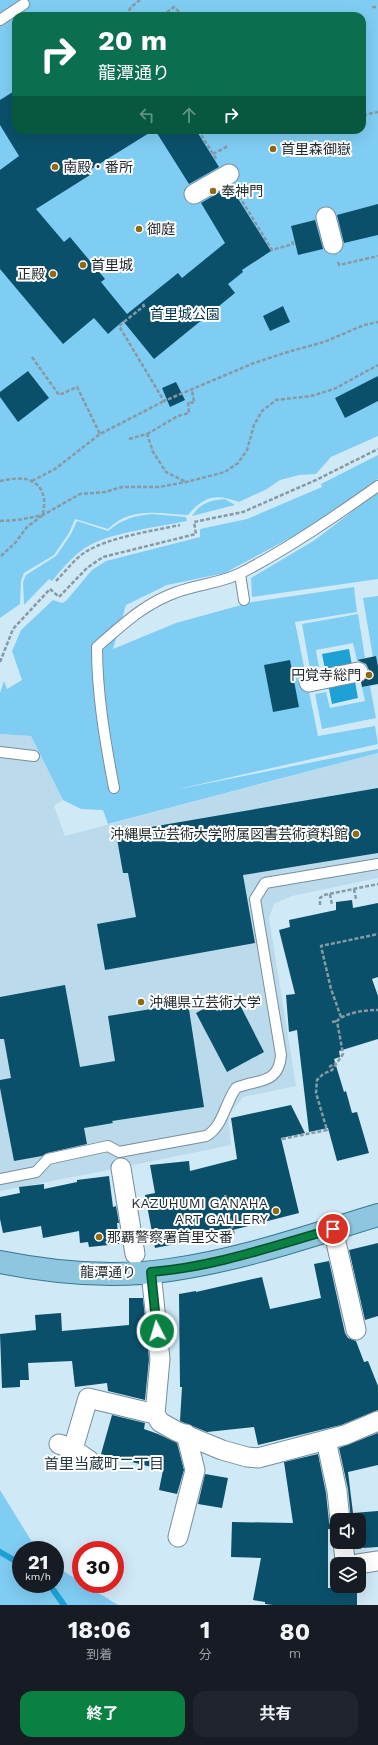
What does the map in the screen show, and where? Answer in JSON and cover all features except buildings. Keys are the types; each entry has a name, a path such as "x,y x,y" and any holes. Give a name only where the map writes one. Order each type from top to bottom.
{"main road":[{"name":"龍潭通り","path":"0,1262 32,1268 104,1273 151,1272 184,1268 243,1255 378,1215"}],"street":[{"path":"194,194 227,174"},
{"path":"326,217 335,252"},
{"path":"316,681 358,672"},
{"path":"120,1160 135,1254"},
{"path":"333,1229 356,1330"},
{"path":"151,1272 160,1359 155,1414 160,1422 222,1450 247,1457 258,1458 326,1440 357,1430 378,1421"},
{"path":"90,1462 66,1447 88,1398 155,1414"},
{"path":"178,1537 195,1470 186,1434"},
{"path":"326,1440 337,1491 339,1513"},
{"path":"366,1563 378,1561"}],"lane":[{"path":"0,20 24,4"},
{"path":"114,788 105,743 97,672 97,647 132,616 160,599 178,591 240,574 329,520 378,486"},
{"path":"240,574 244,600"},
{"path":"0,752 34,756"},
{"path":"0,1179 36,1172 48,1159 108,1146 120,1160 206,1136 217,1127 236,1088 264,1081 273,1076 280,1067 281,1055 255,899 265,883 378,864"}],"path":[{"path":"128,12 131,7 140,0"},
{"path":"167,12 174,7 179,12"},
{"path":"372,7 378,7"},
{"path":"366,114 378,112"},
{"path":"200,134 227,174 238,196 272,250 293,244 292,241"},
{"path":"213,154 228,146"},
{"path":"238,196 252,187"},
{"path":"335,252 339,265 378,256"},
{"path":"143,304 144,306 119,326 164,401"},
{"path":"32,481 55,469 100,434 164,401 254,363 324,342 364,325 378,322"},
{"path":"32,357 59,395 77,387 100,434"},
{"path":"0,557 15,543 27,527 43,515 80,494 105,492 122,487 159,486 186,482 225,472 238,463 247,450 254,425 262,411 276,400 311,396 334,389 378,365"},
{"path":"129,439 147,434 178,416 189,413 188,402 194,402 192,389"},
{"path":"147,434 153,452 166,472 186,482"},
{"path":"0,662 13,630 50,589 59,597 87,568 97,560 110,555 196,534 194,522 243,512 316,480 378,448"},
{"path":"0,481 16,477 32,481 39,488 44,499 43,515"},
{"path":"0,521 18,520 43,515"},
{"path":"56,581 82,555 96,546 110,541 180,525"},
{"path":"320,905 320,898 324,895 378,884"},
{"path":"354,889 356,899"},
{"path":"330,894 332,905"},
{"path":"341,1017 331,989 321,946 378,934"},
{"path":"332,1022 337,1021 341,1017 364,1011 378,1010"},
{"path":"282,1139 327,1130 316,1093 317,1080 323,1074 332,1070 343,1054 337,1021"},
{"path":"329,1067 336,1063"},
{"path":"225,1195 235,1237"}],"shaded area":[{"path":"349,649 358,698 332,704 322,654"},
{"name":"沖縄県立芸術大学","path":"0,734 31,736 63,800 54,806 65,836 378,753 378,878 292,896 274,904 269,918 296,1086 243,1097 228,1116 231,1145 0,1191"}],"green space":[{"name":"首里城公園","path":"0,0 378,0 378,436 331,457 316,474 299,475 280,480 267,489 239,502 217,497 210,498 199,504 188,515 156,513 136,514 126,517 108,529 75,519 69,533 54,555 24,573 21,581 20,604 0,618"},
{"path":"378,455 378,479 301,532 225,573 167,585 126,605 113,649 176,623 252,602 354,587 357,612 295,622 318,736 375,726 378,744 174,790 378,749 378,753 108,824 103,810 81,809 63,800 31,736 0,734 0,693 4,681 7,689 22,680 12,651 21,630 53,600 62,603 66,601 92,570 106,561 200,537 200,529 247,519 322,487 321,484"},
{"path":"378,493 378,579 252,597 251,578 315,540"},
{"path":"225,499 235,505 192,516 202,505 215,500"},
{"path":"152,514 186,517 187,521 124,533 100,540 90,545 74,556 52,581 49,579 24,605 23,582 26,575 56,556 71,534 77,521 108,531 128,519"},
{"path":"378,596 378,687 363,598"},
{"path":"358,614 365,658 357,660 353,643 316,650 319,667 310,669 302,624"},
{"path":"370,686 376,718 322,729 315,694 326,692 330,708 365,701 362,687"},
{"path":"0,1490 31,1541 12,1541 12,1593 64,1593 64,1572 72,1576 72,1593 99,1593 118,1605 0,1605"}],"waterway":[{"path":"0,1552 12,1559"},
{"path":"55,1593 64,1605"}],"place":[{"name":"首里森御嶽","path":"273,149"},
{"name":"南殿・番所","path":"55,167"},
{"name":"奉神門","path":"213,191"},
{"name":"御庭","path":"139,229"},
{"name":"首里城","path":"83,265"},
{"name":"正殿","path":"53,274"},
{"name":"円覚寺総門","path":"369,675"},
{"name":"沖縄県立芸術大学附属図書芸術資料館","path":"356,834"},
{"name":"沖縄県立芸術大学","path":"141,1002"},
{"name":"KAZUHUMI GANAHA ART GALLERY","path":"276,1211"},
{"name":"那覇警察署首里交番","path":"99,1237"}],"district":[{"name":"首里当蔵町二丁目","path":"104,1464"}],"route":[{"path":"157,1331 151,1272 184,1268 214,1262 273,1247 333,1229"}]}
